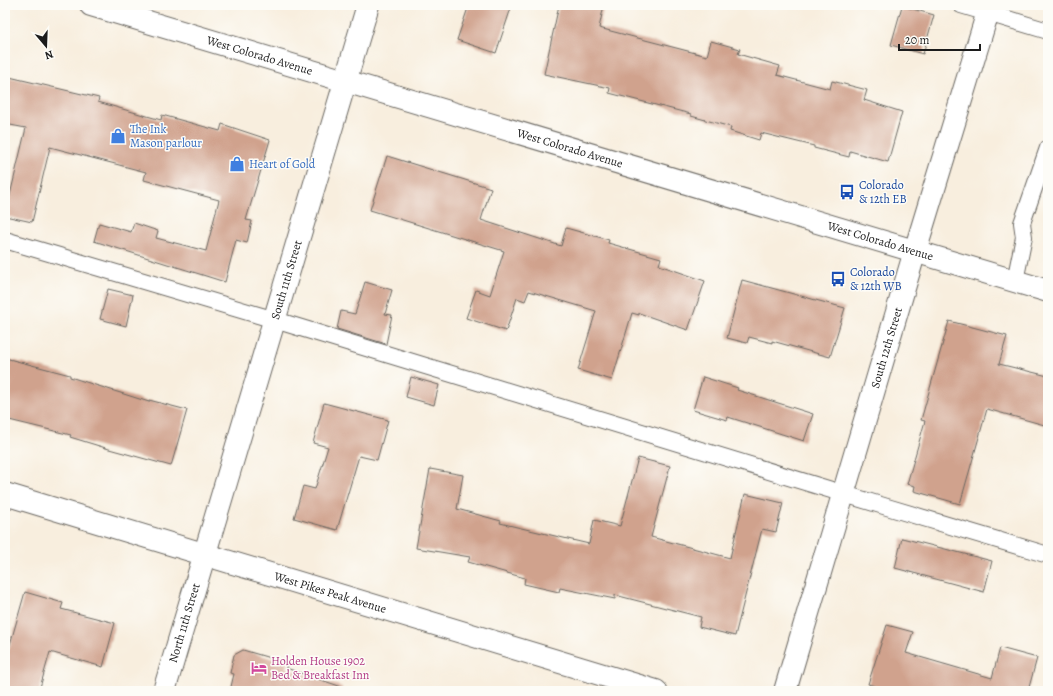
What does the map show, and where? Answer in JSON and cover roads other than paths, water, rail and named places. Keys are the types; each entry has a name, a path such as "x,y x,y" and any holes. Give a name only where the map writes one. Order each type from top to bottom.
{"street":[{"name":"West Colorado Avenue","path":"91,5 1048,291"},
{"name":"South 11th Street","path":"204,555 368,5"},
{"name":"South 12th Street","path":"785,691 915,251 989,9"},
{"name":"West Pikes Peak Avenue","path":"5,494 656,691"},
{"name":"North 11th Street","path":"164,691 204,555"}],"lane":[{"path":"961,5 989,9 1048,31"},
{"path":"1015,281 1024,237 1022,223 1048,148"},
{"path":"5,240 275,320 1048,555"}],"place":[{"name":"The Ink Mason parlour","path":"118,136"},
{"name":"Heart of Gold","path":"237,164"},
{"name":"Colorado & 12th EB","path":"847,192"},
{"name":"Colorado & 12th WB","path":"838,279"},
{"name":"Holden House 1902 Bed & Breakfast Inn","path":"259,668"}]}
